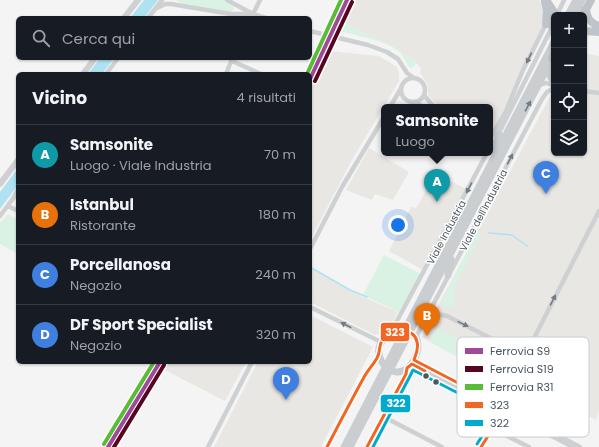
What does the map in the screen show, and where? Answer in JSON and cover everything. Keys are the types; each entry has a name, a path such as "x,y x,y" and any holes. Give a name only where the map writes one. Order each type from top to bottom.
{"highway":[{"path":"545,0 554,12"},
{"path":"584,12 591,0"},
{"path":"587,15 590,21 599,26"},
{"path":"587,31 599,32"}],"main road":[{"path":"126,16 138,0"},
{"path":"570,12 576,0"},
{"path":"576,12 582,0"},
{"path":"410,334 489,168 551,48"},
{"path":"84,72 94,60"},
{"path":"344,447 388,369 410,334 551,60"},
{"path":"548,67 551,79"},
{"path":"493,154 499,134"},
{"path":"489,168 493,156"},
{"path":"0,184 16,163"},
{"path":"448,275 452,253"},
{"path":"390,334 410,334 418,348 411,364 400,372 388,369 379,356 381,342 390,334"},
{"path":"350,447 388,369"}],"street":[{"path":"150,16 162,0"},
{"path":"174,0 178,4"},
{"path":"227,0 252,16"},
{"path":"252,16 260,0"},
{"path":"558,12 564,0"},
{"path":"155,9 165,4 178,4 231,14 252,16"},
{"path":"493,139 499,134 551,24"},
{"path":"493,137 509,106 523,70 551,24"},
{"path":"313,31 368,45 387,52 398,59 404,69 423,84 425,90 424,95 416,102"},
{"path":"108,72 116,60"},
{"path":"227,72 232,60"},
{"path":"234,60 257,72"},
{"path":"392,104 404,82 404,69"},
{"path":"404,82 414,78"},
{"path":"540,84 542,99"},
{"path":"530,89 540,84 551,84"},
{"path":"400,90 404,99"},
{"name":"Viale dell'Industria","path":"410,334 425,319 542,99 547,92 551,90"},
{"path":"587,91 599,93"},
{"path":"424,95 432,104"},
{"path":"392,104 397,100 404,99 419,104"},
{"path":"312,245 342,188 381,122"},
{"name":"Viale Industria","path":"390,334 485,156"},
{"path":"0,216 16,193"},
{"path":"8,206 16,211"},
{"path":"535,337 599,211"},
{"path":"312,308 381,342"},
{"path":"425,319 437,314 447,316 488,337"},
{"path":"327,447 369,369 379,356"},
{"path":"208,447 251,364"},
{"path":"368,447 411,364 457,387"},
{"path":"384,417 442,447"},
{"path":"481,447 488,437"},
{"path":"509,437 528,447"},
{"path":"556,437 573,446 580,447"}],"shaded area":[{"path":"353,0 539,0 543,5 544,25 513,93 493,131 493,104 436,104 428,93 428,85 420,73 421,69 416,62 394,47 343,22"},
{"path":"328,51 379,56 397,67 399,73 399,81 385,104 381,104 381,111 353,158 312,236 312,86"},
{"path":"587,54 599,56 599,411 596,420 589,416 589,337 457,337 457,339 438,328 430,342 422,337 551,95 551,156 587,156"},
{"path":"369,148 409,172 393,200 375,194 372,200 346,190"},
{"path":"436,173 466,189 423,270 389,251 411,207 416,208"},
{"path":"312,268 350,291 398,312 390,327 382,333 375,335 312,303"},
{"path":"312,316 373,347 321,447 214,447 257,364 312,364"},
{"path":"164,364 245,364 225,401 161,368"}],"green space":[{"path":"176,0 223,0 233,5 234,9 231,12 181,3"},
{"path":"351,0 353,0 343,22 394,47 417,63 411,69 400,53 389,45 344,32 342,34 336,32"},
{"path":"8,214 16,219 16,253 0,244 0,223"},
{"path":"476,233 480,236 455,285 454,305 451,307 443,307 441,303"},
{"path":"384,255 421,274 399,312 363,295"},
{"path":"438,328 457,339 457,357 430,342"}],"water":[{"path":"144,0 158,0 146,16 132,16"},
{"path":"98,60 112,60 104,72 90,72"},
{"path":"16,171 16,188 0,209 0,192"}],"waterway":[{"path":"489,233 512,235 527,246"},
{"path":"312,268 350,290 367,297"}],"rail line":[{"name":"R31","path":"308,72 341,0"},
{"name":"S9","path":"312,75 347,0"},
{"name":"S19","path":"315,81 352,2"},
{"name":"R31","path":"104,444 153,364"},
{"name":"S9","path":"108,447 159,364"},
{"name":"S19","path":"114,447 164,365"}],"transit line":[{"name":"323","path":"327,447 365,376 377,358 382,340 388,335 398,331 412,334 418,344 414,360 457,382"},
{"name":"323","path":"367,447 406,374 407,368 412,364 425,371"},
{"name":"322","path":"373,447 413,370 457,393"},
{"name":"322","path":"477,444 482,437"},
{"name":"323","path":"481,447 487,437"}],"place":[{"name":"Porcellanosa","path":"546,194"},
{"name":"Samsonite","path":"437,202"},
{"name":"Istanbul","path":"427,336"},
{"name":"DF Sport Specialist","path":"286,400"}]}
